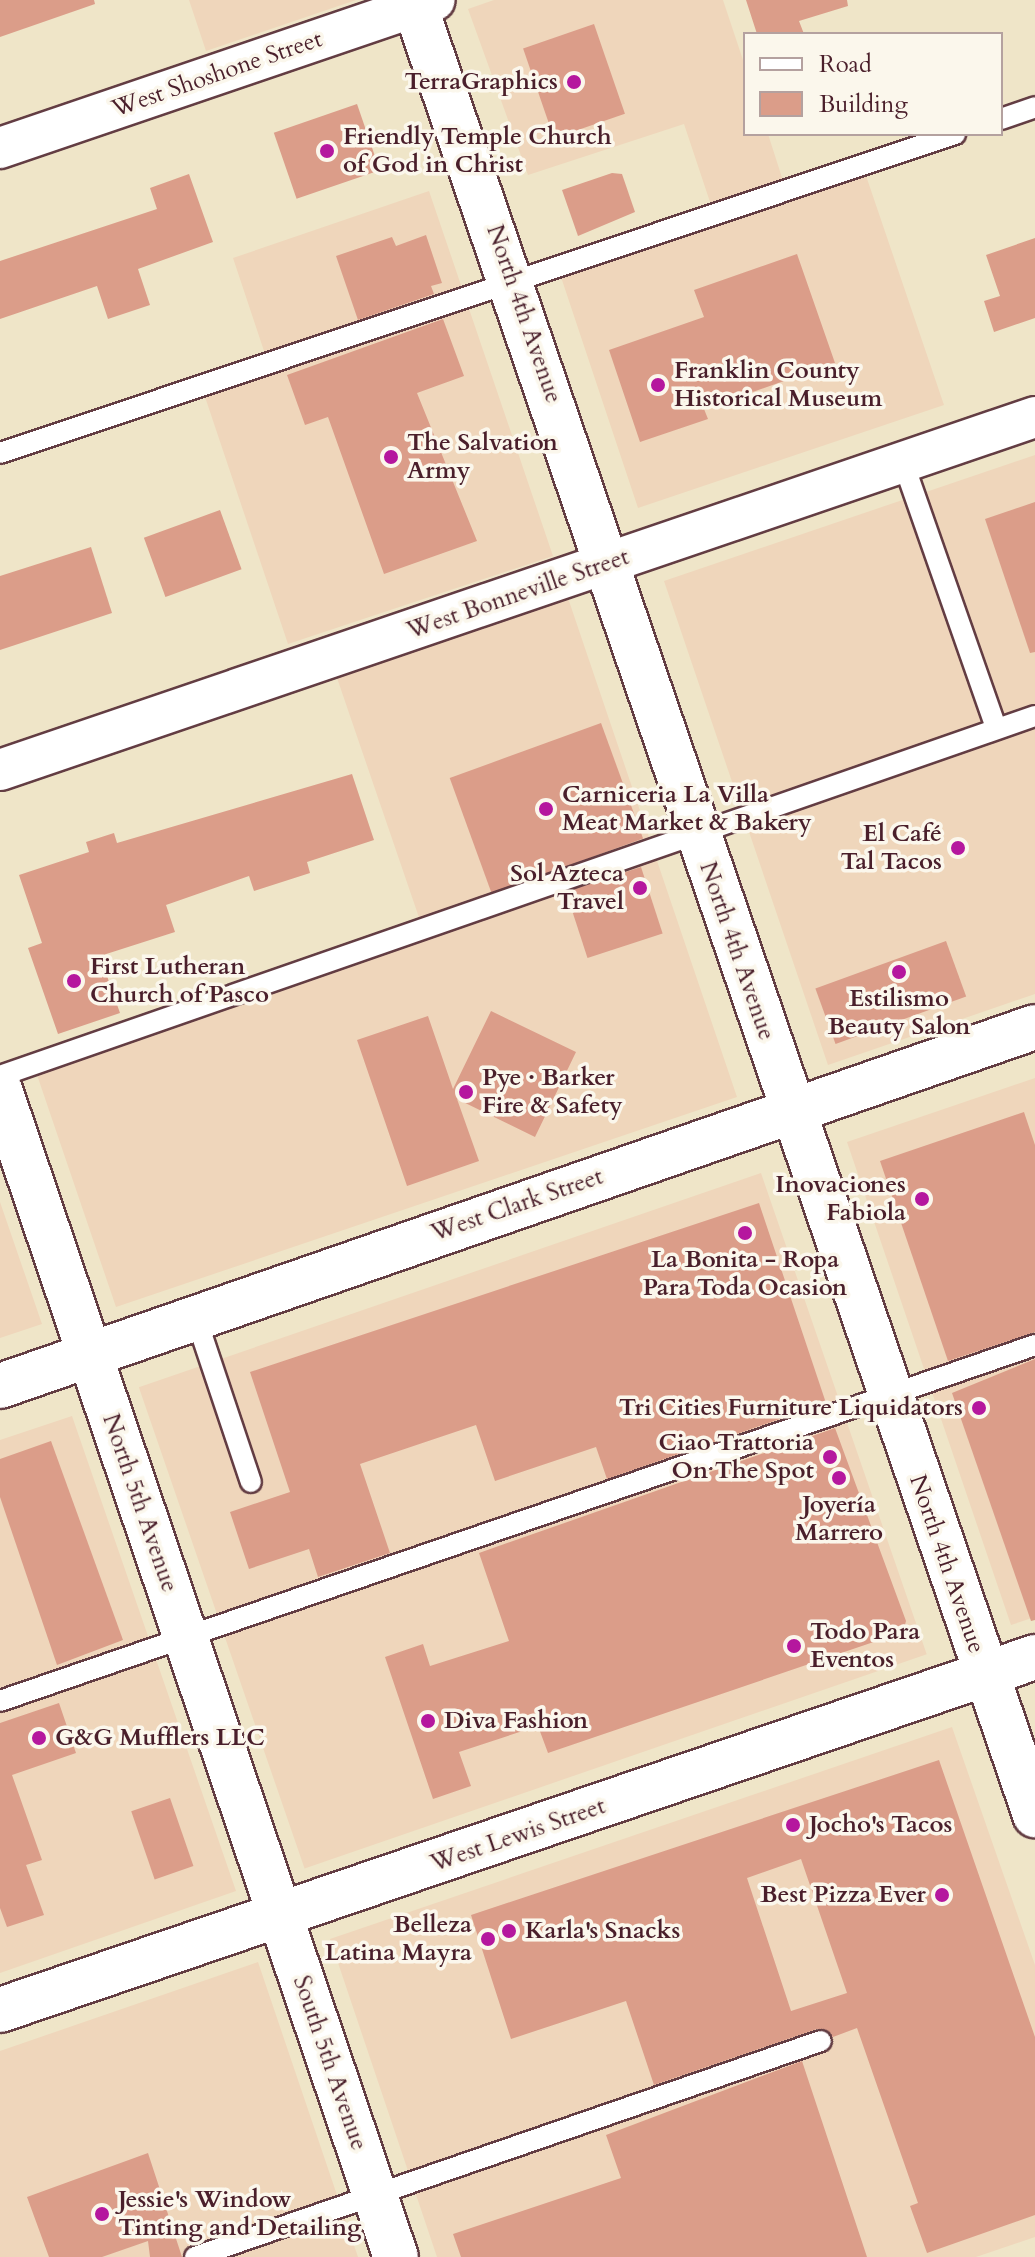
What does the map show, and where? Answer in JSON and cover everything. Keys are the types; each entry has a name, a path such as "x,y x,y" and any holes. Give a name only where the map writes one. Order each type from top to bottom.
{"main road":[{"name":"North 4th Avenue","path":"420,2 609,562 696,833 1035,1815"},
{"name":"West Clark Street","path":"0,1386 91,1358 195,1315 1035,1027"},
{"name":"North 5th Avenue","path":"0,1090 280,1915"},
{"name":"West Lewis Street","path":"0,2010 1035,1657"},
{"name":"South 5th Avenue","path":"280,1915 396,2257"}],"street":[{"name":"West Shoshone Street","path":"0,148 420,2"},
{"name":"West Bonneville Street","path":"0,770 1035,417"}],"lane":[{"path":"1003,118 1035,107"},
{"path":"0,453 949,136"},
{"path":"903,462 996,728"},
{"path":"0,1076 1035,716"},
{"path":"195,1315 251,1482"},
{"path":"0,1701 1035,1345"},
{"path":"195,2257 821,2041"}],"shaded area":[{"path":"189,0 356,0 206,51"},
{"path":"494,0 723,0 743,60 743,136 769,136 785,187 861,161 944,405 638,508 556,262 713,211 684,124 528,175 468,9"},
{"path":"429,191 553,556 288,644 201,385 268,363 233,258"},
{"path":"1035,455 1035,994 828,1065 664,581"},
{"path":"568,598 737,1097 116,1307 35,1069 425,935 336,675"},
{"path":"1035,1078 1035,1617 1011,1625 847,1142"},
{"path":"761,1173 927,1654 305,1868 139,1387"},
{"path":"0,1202 42,1324 0,1338"},
{"path":"72,1416 236,1891 0,1973 0,1440"},
{"path":"952,1727 1035,1965 1035,2237 976,2257 437,2257 330,1939"},
{"path":"258,1962 358,2257 0,2257 0,2051"}],"building":[{"path":"0,0 94,0 95,4 0,37"},
{"path":"746,0 847,0 848,6 799,21 803,32 756,32"},
{"name":"TerraGraphics","path":"594,24 625,114 554,138 523,48"},
{"name":"Friendly Temple Church of God in Christ","path":"357,104 380,170 297,199 274,133"},
{"path":"612,173 622,174 635,212 578,236 562,190"},
{"path":"189,174 213,242 138,269 150,305 108,319 97,286 0,319 0,261 157,209 150,188"},
{"path":"426,235 442,283 431,286 434,294 358,320 336,256 392,237 396,246"},
{"path":"1035,238 1035,318 994,332 984,301 1000,296 986,255"},
{"path":"797,254 835,363 704,409 708,419 640,442 609,350 704,317 694,290"},
{"name":"The Salvation Army","path":"443,319 464,376 417,393 477,541 384,574 328,417 305,425 287,375"},
{"path":"1035,502 1035,652 1030,653 985,519"},
{"path":"220,510 242,569 165,597 144,538"},
{"path":"91,547 112,613 0,650 0,576"},
{"name":"Carniceria La Villa Meat Market & Bakery","path":"601,723 643,839 492,894 450,778"},
{"path":"352,774 374,840 307,862 310,873 254,891 249,876 166,905 175,932 100,956 120,1013 58,1034 28,948 42,943 19,875 89,852 86,842 114,833 117,843"},
{"path":"641,867 663,934 587,958 566,891"},
{"path":"946,941 966,996 836,1044 815,989"},
{"name":"Pye · Barker Fire & Safety","path":"491,1011 576,1052 535,1137 457,1099 479,1161 407,1186 357,1040 428,1016 453,1089"},
{"path":"1024,1112 1035,1145 1035,1332 948,1361 880,1161"},
{"path":"759,1203 826,1403 607,1479 596,1447 495,1481 476,1425 360,1464 390,1553 318,1577 309,1549 249,1569 230,1512 290,1492 250,1372"},
{"path":"1035,1359 1035,1620 1031,1621 952,1393"},
{"path":"835,1428 906,1621 903,1632 548,1753 538,1726 459,1752 471,1786 433,1799 385,1657 423,1644 430,1666 509,1641 479,1553"},
{"path":"51,1441 123,1640 57,1665 0,1497 0,1459"},
{"path":"59,1703 76,1753 12,1775 42,1860 26,1865 44,1915 7,1927 0,1908 0,1723"},
{"path":"939,1760 1035,2037 1035,2215 927,2253 910,2206 918,2203 857,2028 833,2037 817,2029 654,2085 626,2001 511,2039 471,1915","holes":["801,1859 847,1993 791,2011 747,1878"]},
{"path":"170,1798 193,1866 155,1879 131,1811"},
{"path":"802,2061 867,2257 461,2257 453,2234 621,2178 606,2135"},
{"name":"Jessie's Window Tinting and Detailing","path":"148,2153 182,2257 150,2257 148,2241 102,2257 49,2257 27,2197"}],"place":[{"name":"TerraGraphics","path":"574,82"},
{"name":"Friendly Temple Church of God in Christ","path":"327,151"},
{"name":"Franklin County Historical Museum","path":"658,385"},
{"name":"The Salvation Army","path":"391,457"},
{"name":"Carniceria La Villa Meat Market & Bakery","path":"546,809"},
{"name":"El Café Tal Tacos","path":"958,848"},
{"name":"Sol Azteca Travel","path":"640,888"},
{"name":"Estilismo Beauty Salon","path":"899,972"},
{"name":"First Lutheran Church of Pasco","path":"74,981"},
{"name":"Pye · Barker Fire & Safety","path":"466,1092"},
{"name":"Inovaciones Fabiola","path":"922,1199"},
{"name":"La Bonita - Ropa Para Toda Ocasion","path":"745,1233"},
{"name":"Tri Cities Furniture Liquidators","path":"979,1408"},
{"name":"Ciao Trattoria On The Spot","path":"830,1457"},
{"name":"Joyería Marrero","path":"839,1478"},
{"name":"Todo Para Eventos","path":"794,1646"},
{"name":"Diva Fashion","path":"428,1721"},
{"name":"G&G Mufflers LLC","path":"39,1738"},
{"name":"Jocho's Tacos","path":"793,1825"},
{"name":"Best Pizza Ever","path":"942,1895"},
{"name":"Karla's Snacks","path":"509,1931"},
{"name":"Belleza Latina Mayra","path":"488,1939"},
{"name":"Jessie's Window Tinting and Detailing","path":"102,2214"}]}
